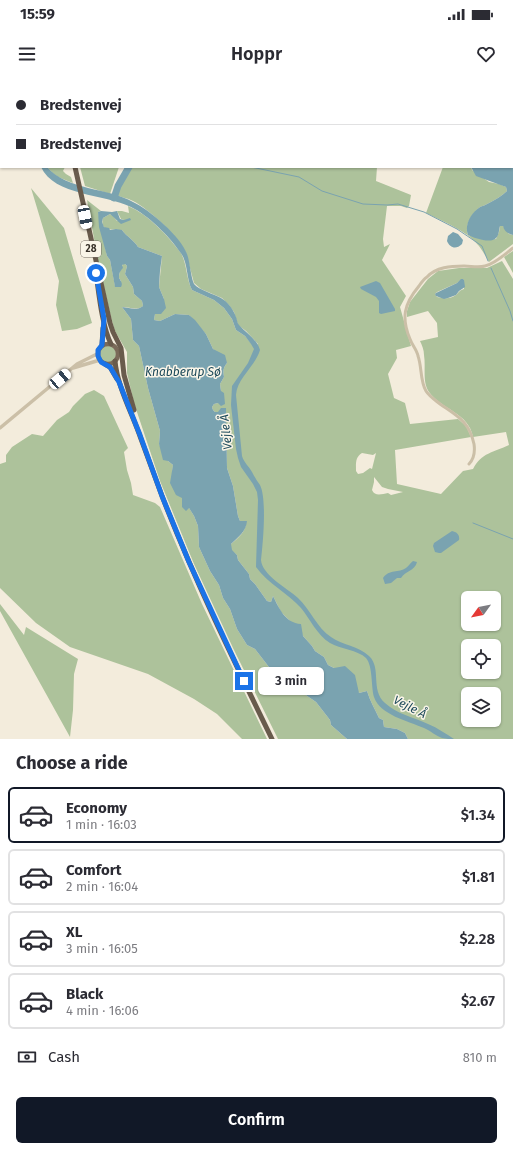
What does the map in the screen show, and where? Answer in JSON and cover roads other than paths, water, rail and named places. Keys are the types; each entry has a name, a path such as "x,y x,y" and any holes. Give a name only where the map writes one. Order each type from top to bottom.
{"highway":[{"name":"28","path":"75,168 111,326 122,352 124,375 140,435"},
{"name":"28","path":"83,203 107,336 111,344"},
{"name":"28","path":"102,345 104,319"},
{"name":"28","path":"115,361 119,382"},
{"name":"28","path":"105,364 110,367 119,382 162,496 189,562 218,628 272,739"}],"main road":[{"path":"102,345 111,344"},
{"name":"28","path":"111,344 115,346 118,352 118,357 115,361"},
{"name":"28","path":"102,345 97,354 100,360 105,364"},
{"path":"105,364 110,364 115,361"}],"street":[{"path":"469,464 474,454 472,436 462,420 435,400 427,392 418,355 410,340 405,322 405,311 407,303 414,292 427,276 438,269 463,266 487,266 495,262 513,248"},
{"path":"0,428 77,364 97,354"},
{"path":"72,369 100,360"}],"water":[{"path":"42,168 48,168 55,175 76,184 123,197 156,217 172,232 184,247 188,257 194,284 199,288 218,296 226,302 233,311 238,324 259,346 260,350 258,356 239,383 236,395 242,456 260,485 262,492 264,510 261,560 262,566 270,576 302,602 326,633 335,640 360,650 369,656 375,667 378,692 385,703 395,710 432,726 454,739 445,739 440,737 424,728 395,717 382,708 374,697 370,666 366,658 363,655 334,645 325,640 301,608 266,578 256,567 257,492 241,467 238,458 231,405 232,386 248,363 254,349 251,344 245,336 236,330 232,319 224,308 214,300 192,290 183,256 158,226 131,207 68,189 57,184 48,177"},
{"path":"472,168 513,168 513,235 506,232 503,226 500,226 498,236 494,240 482,240 468,235 468,223 474,212 480,207 503,195 507,191 506,187 476,176"},
{"name":"Knabberup Sø","path":"117,211 120,219 124,220 130,218 131,220 121,224 110,214 103,218 102,222 104,227 109,228 110,230 122,230 135,242 138,247 162,256 159,287 166,308 161,314 155,314 154,320 160,321 175,314 189,315 206,334 213,349 225,355 227,363 223,373 224,377 220,384 221,391 224,393 225,404 221,406 218,403 214,404 212,407 215,412 218,412 221,408 226,408 227,468 233,486 238,516 240,521 247,521 239,537 231,544 232,550 249,574 250,579 267,601 271,602 273,596 280,610 287,618 295,623 301,624 303,636 315,651 324,657 328,665 334,668 345,666 355,675 359,693 367,691 379,718 383,720 384,727 397,729 405,733 408,739 347,739 331,725 330,720 316,702 272,671 255,649 247,645 237,629 230,609 223,598 219,585 210,571 199,547 198,526 194,516 189,508 186,511 182,507 182,498 176,495 170,483 173,465 168,461 163,460 159,444 160,431 148,388 139,346 133,340 131,319 122,307 133,309 141,308 143,306 142,301 134,294 133,287 125,274 127,266 125,264 122,265 123,268 119,275 122,286 115,287 110,260 107,256 99,227 98,212"},
{"path":"453,232 458,234 463,240 462,244 455,248 451,247 447,241 448,236"},
{"path":"461,279 464,280 465,287 456,295 444,299 436,296 436,293 457,283"},
{"path":"376,281 380,283 395,311 381,314 379,313 379,301 376,297 360,287"},
{"path":"452,531 458,534 459,540 441,553 435,552 433,546 434,543"},
{"path":"413,561 417,562 412,569 401,578 397,578 391,583 385,584 383,578 385,575 407,567"}],"waterway":[{"path":"114,198 118,186 128,168"},
{"path":"256,168 299,177 322,191 363,204 398,204 424,212 457,229 482,246 488,261"},
{"path":"491,268 513,321"},
{"path":"473,523 513,539"}],"water label":[{"name":"Vejle Å","path":"226,432"},
{"name":"Vejle Å","path":"410,707"}]}
